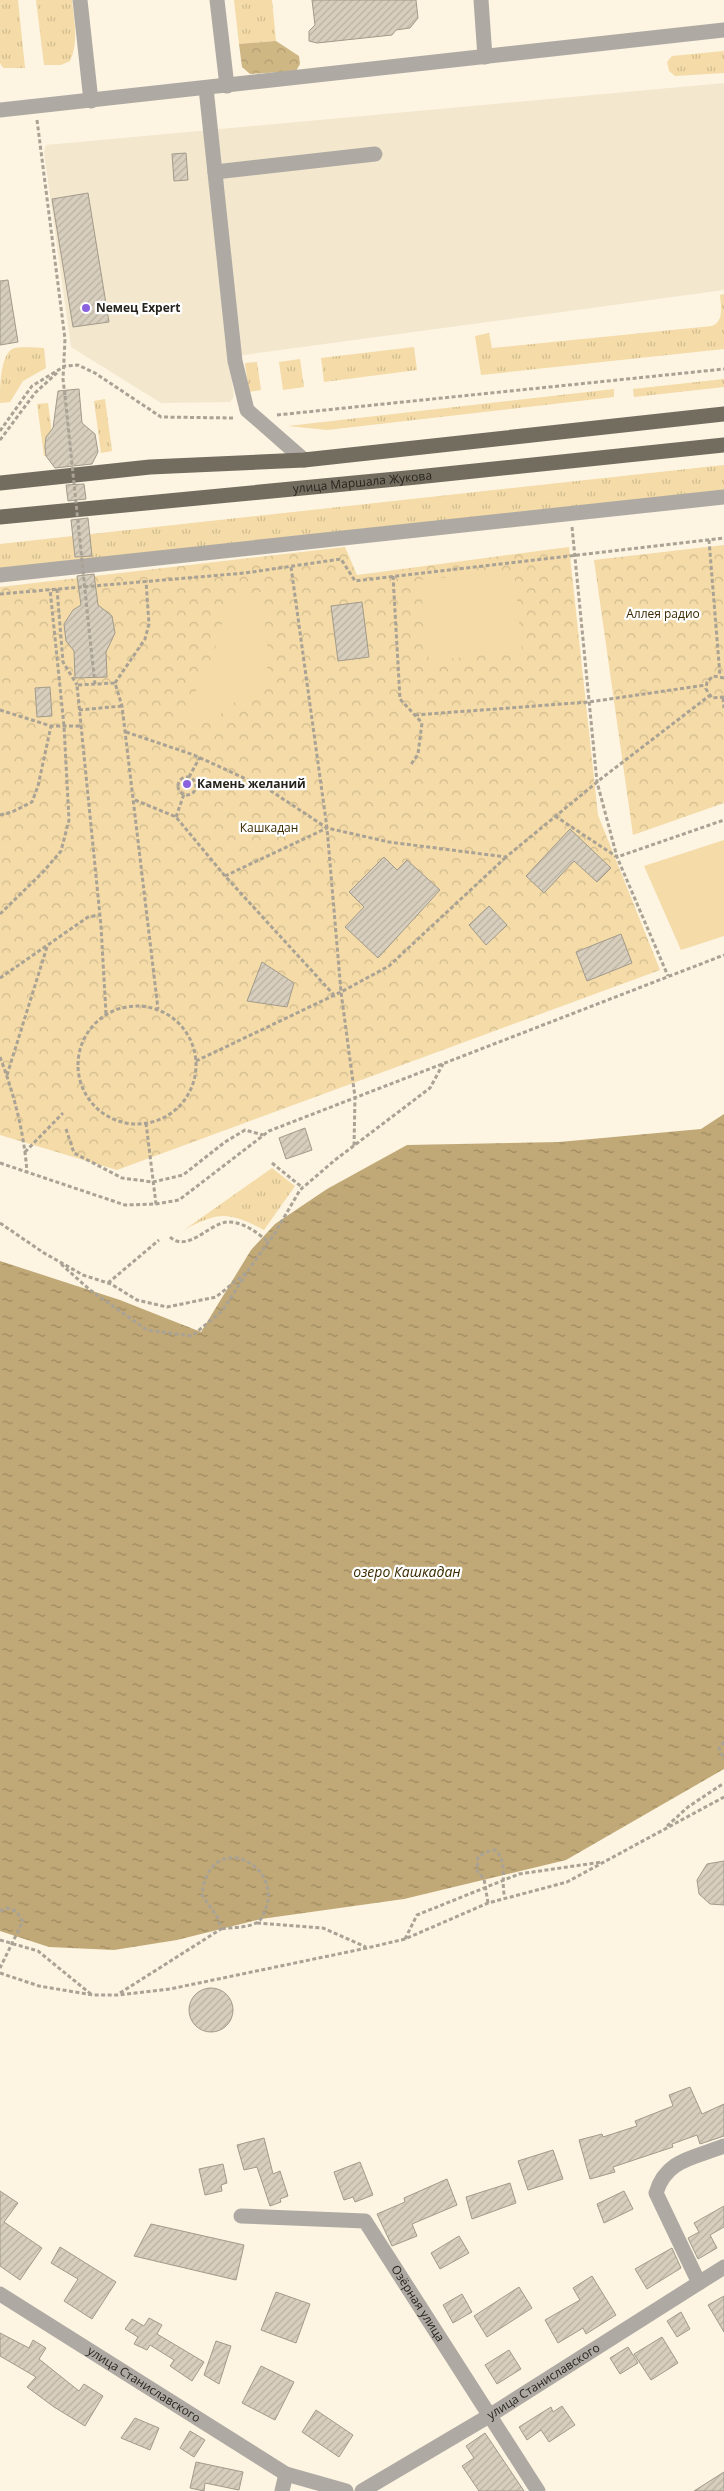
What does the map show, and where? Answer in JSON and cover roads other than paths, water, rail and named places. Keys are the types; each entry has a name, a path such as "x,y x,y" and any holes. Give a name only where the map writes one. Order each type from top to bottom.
{"main road":[{"path":"0,483 150,467 304,460 724,414"},
{"name":"улица Маршала Жукова","path":"0,517 724,445"}],"street":[{"path":"80,0 91,101"},
{"path":"217,0 226,86"},
{"path":"481,0 485,57"},
{"path":"0,110 724,30"},
{"path":"206,88 235,361 247,410 304,460"},
{"path":"215,172 375,154"},
{"path":"0,575 724,497"},
{"path":"699,2282 656,2193 660,2180 671,2166 724,2146"},
{"name":"Озёрная улица","path":"241,2216 365,2221 538,2491"},
{"name":"улица Станиславского","path":"362,2491 489,2416 724,2267"},
{"name":"улица Станиславского","path":"0,2294 286,2474 346,2491"},
{"path":"282,2491 286,2474"}],"water":[{"name":"озеро Кашкадан","path":"724,1114 724,1769 566,1860 404,1899 261,1919 177,1940 114,1950 49,1947 0,1931 0,1261 120,1300 201,1332 251,1250 275,1224 327,1189 407,1145 559,1142 701,1129"}],"place":[{"name":"Nемец Expert","path":"86,308"},
{"name":"Камень желаний","path":"187,784"}],"park label":[{"name":"Аллея радио","path":"663,614"},
{"name":"Кашкадан","path":"269,828"}]}
